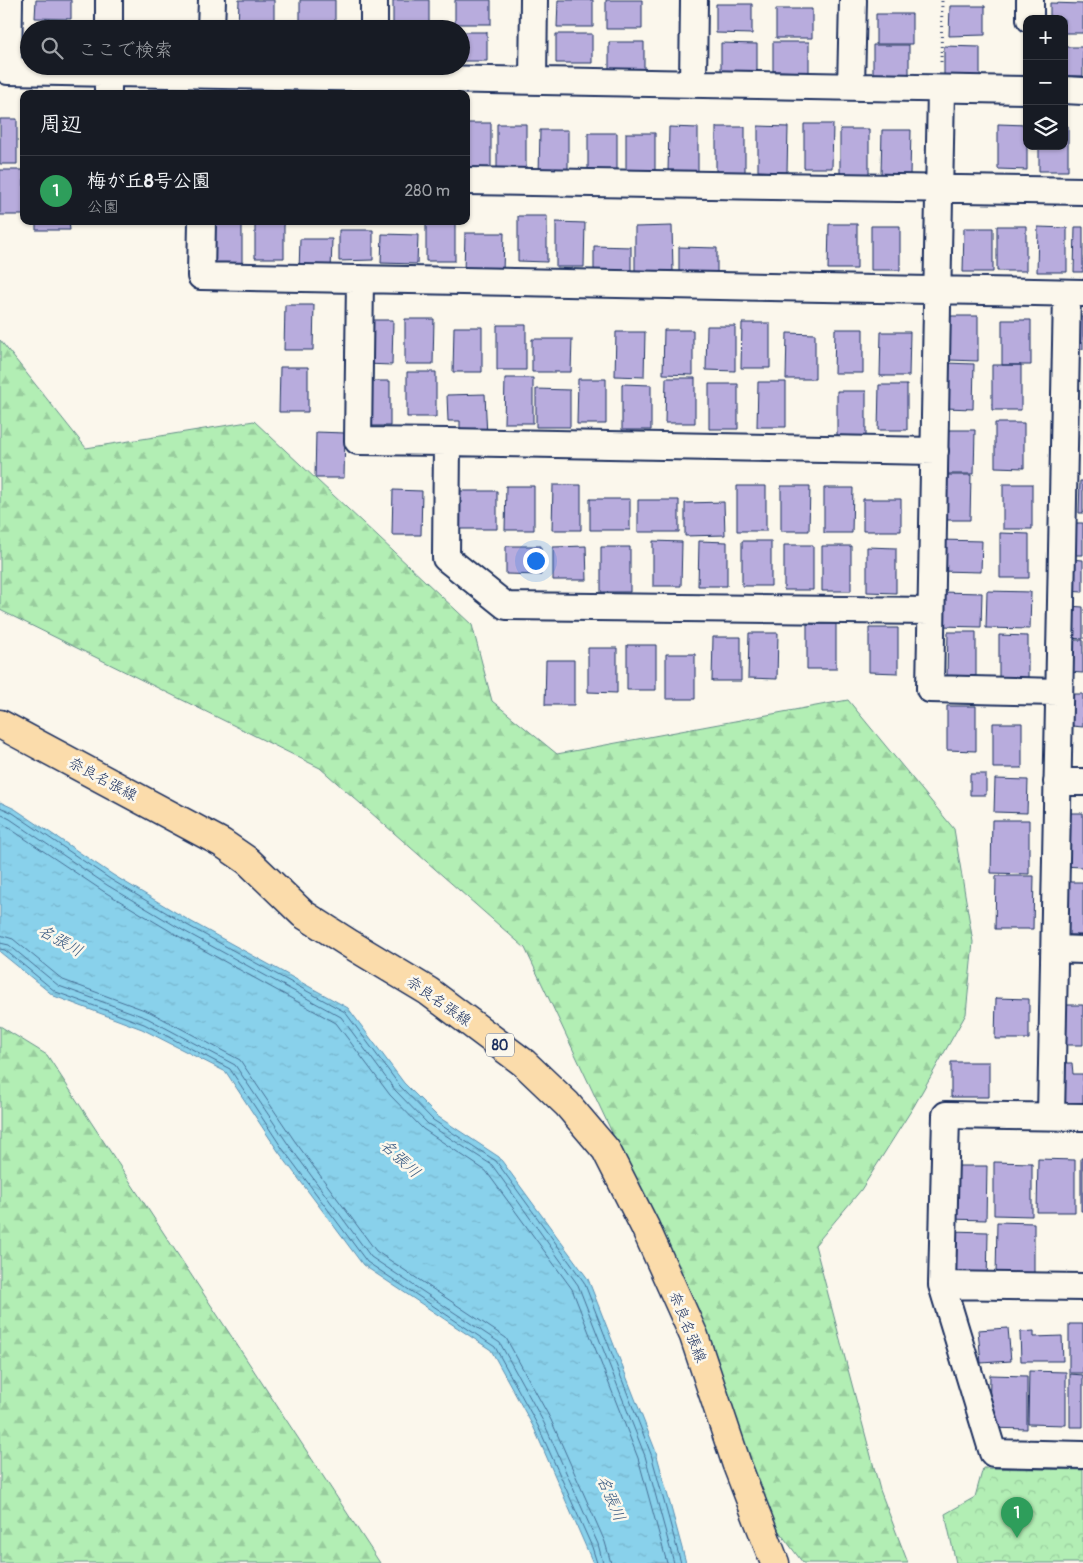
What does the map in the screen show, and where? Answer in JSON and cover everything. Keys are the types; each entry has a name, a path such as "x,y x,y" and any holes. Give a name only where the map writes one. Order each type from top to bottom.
{"main road":[{"name":"奈良名張線","path":"0,724 222,843 248,861 303,914 428,991 524,1063 567,1104 606,1150 645,1227 694,1336 736,1465 775,1563"}],"street":[{"path":"10,0 8,71 20,72"},
{"path":"109,0 109,20"},
{"path":"211,20 212,0"},
{"path":"374,0 374,20"},
{"path":"533,80 534,0"},
{"path":"693,83 694,0"},
{"path":"851,86 853,0"},
{"path":"1030,0 1030,15"},
{"path":"65,75 108,78 146,75"},
{"path":"433,75 533,80 1023,90"},
{"path":"941,89 930,689 1058,692"},
{"path":"1068,90 1083,90"},
{"path":"470,180 1083,191"},
{"path":"202,225 201,276 1075,293 1058,692 1051,1116"},
{"path":"360,280 358,441 935,450"},
{"path":"447,442 446,558 506,606 931,612"},
{"path":"1057,782 1083,782"},
{"path":"1055,949 1083,950"},
{"path":"1083,1117 946,1116 942,1285 993,1453 1083,1455"},
{"path":"942,1285 1083,1287"}],"path":[{"path":"941,89 942,0"}],"green space":[{"path":"0,340 86,448 254,421 472,625 492,701 557,754 848,700 954,829 973,942 966,1014 914,1106 861,1190 815,1245 880,1490 908,1563 803,1563 772,1522 651,1215 525,948 320,768 0,610"},
{"path":"0,1026 47,1055 380,1563 0,1563"},
{"path":"983,1468 1083,1470 1083,1563 956,1563 945,1514 975,1497"}],"water":[{"name":"名張川","path":"0,802 15,809 113,875 190,921 348,1008 404,1083 437,1116 499,1157 588,1279 656,1452 686,1563 593,1563 534,1428 491,1350 363,1265 278,1151 226,1072 142,1029 54,996 0,952"}],"building":[{"path":"36,0 71,0 71,19 35,18"},
{"path":"239,0 274,0 274,20 238,20"},
{"path":"300,0 335,0 335,20 300,20"},
{"path":"393,0 429,0 429,20 393,20"},
{"path":"455,0 491,0 491,24 470,24 470,20 455,20"},
{"path":"558,0 593,0 593,27 557,27"},
{"path":"606,0 642,0 642,29 606,29"},
{"path":"1050,3 1083,4 1083,33 1068,33 1068,15 1050,15"},
{"path":"716,4 752,4 752,34 716,33"},
{"path":"950,6 985,6 985,35 949,36"},
{"path":"776,9 812,9 812,38 776,38"},
{"path":"876,14 912,14 912,44 876,44"},
{"path":"470,32 487,32 487,61 470,61"},
{"path":"556,34 592,34 592,63 556,63"},
{"path":"609,42 644,42 644,72 609,72"},
{"path":"773,42 809,42 809,72 773,71"},
{"path":"721,43 757,44 757,73 721,73"},
{"path":"873,45 909,45 909,75 873,74"},
{"path":"944,46 980,47 980,76 944,76"},
{"path":"1068,47 1083,47 1083,76 1068,76"},
{"path":"0,119 17,119 17,164 0,164"},
{"path":"470,123 491,123 491,168 470,168"},
{"path":"497,124 526,124 526,169 497,169"},
{"path":"804,124 833,124 832,168 804,168"},
{"path":"998,124 1023,125 1023,150 1027,150 1027,170 998,169"},
{"path":"758,126 788,127 787,172 758,171"},
{"path":"669,127 698,128 698,173 668,172"},
{"path":"716,127 745,127 745,172 716,172"},
{"path":"840,129 869,129 869,174 840,174"},
{"path":"540,130 568,130 568,175 539,174"},
{"path":"882,130 911,130 910,175 881,174"},
{"path":"588,133 617,133 617,178 588,178"},
{"path":"626,133 655,133 655,178 626,178"},
{"path":"1039,150 1068,150 1068,171 1039,171"},
{"path":"0,170 20,170 20,215 0,215"},
{"path":"518,216 547,216 547,262 518,261"},
{"path":"556,222 585,223 584,267 556,267"},
{"path":"829,224 857,224 857,269 828,269"},
{"path":"36,225 69,225 70,230 36,230"},
{"path":"213,225 242,225 242,264 213,264"},
{"path":"255,225 284,225 284,258 255,258"},
{"path":"426,225 455,225 455,261 426,261"},
{"path":"672,226 673,271 635,271 635,227"},
{"path":"871,226 900,226 900,270 871,270"},
{"path":"997,226 1026,226 1026,271 997,271"},
{"path":"1038,227 1067,228 1067,272 1037,272"},
{"path":"1075,227 1083,227 1083,272 1074,272"},
{"path":"964,228 993,228 993,272 963,272"},
{"path":"339,230 373,230 373,260 339,261"},
{"path":"465,233 504,233 503,274 464,273"},
{"path":"382,234 418,235 417,264 381,263"},
{"path":"300,239 332,239 331,272 299,272"},
{"path":"594,246 631,247 631,282 594,281"},
{"path":"679,247 717,248 717,274 679,274"},
{"path":"285,305 314,305 313,350 284,350"},
{"path":"949,316 978,316 978,361 949,360"},
{"path":"1077,317 1083,317 1083,349 1076,349"},
{"path":"405,319 434,319 433,364 405,364"},
{"path":"364,320 393,320 392,365 364,364"},
{"path":"1002,320 1031,320 1031,365 1002,365"},
{"path":"742,323 770,323 770,368 741,368"},
{"path":"497,325 526,325 526,370 497,370"},
{"path":"707,326 735,326 735,371 706,370"},
{"path":"454,327 482,327 482,372 453,372"},
{"path":"835,329 863,329 863,373 834,373"},
{"path":"664,330 693,330 693,375 663,374"},
{"path":"616,332 645,332 644,377 615,376"},
{"path":"881,332 910,332 909,376 880,376"},
{"path":"787,333 815,334 815,379 786,379"},
{"path":"532,339 572,339 571,372 532,372"},
{"path":"945,363 974,364 973,409 945,408"},
{"path":"992,365 1021,365 1021,410 992,410"},
{"path":"280,367 308,367 308,412 279,412"},
{"path":"407,372 436,372 436,417 407,417"},
{"path":"505,378 533,378 533,423 504,423"},
{"path":"666,378 695,378 695,423 665,423"},
{"path":"578,379 606,379 606,424 577,424"},
{"path":"362,381 390,381 390,426 361,426"},
{"path":"758,382 786,382 786,427 757,427"},
{"path":"622,384 651,385 651,430 622,430"},
{"path":"709,384 738,384 738,429 709,429"},
{"path":"879,385 907,385 907,430 878,430"},
{"path":"536,389 570,390 570,427 536,427"},
{"path":"837,391 866,391 866,436 837,436"},
{"path":"485,394 487,437 460,437 460,421 448,421 447,395"},
{"path":"995,423 1024,423 1024,468 995,467"},
{"path":"946,430 975,430 974,474 946,474"},
{"path":"316,432 345,433 344,478 315,478"},
{"path":"941,475 971,475 970,520 941,520"},
{"path":"1080,481 1083,481 1083,513 1079,513"},
{"path":"1003,484 1032,484 1032,529 1003,529"},
{"path":"553,485 581,485 581,530 552,530"},
{"path":"506,486 534,486 534,530 505,530"},
{"path":"737,486 766,486 766,531 737,531"},
{"path":"781,486 810,486 809,531 781,531"},
{"path":"824,488 853,488 852,533 824,533"},
{"path":"393,490 422,491 421,535 392,535"},
{"path":"454,491 497,491 497,529 454,529"},
{"path":"590,499 630,499 630,530 590,530"},
{"path":"863,499 901,499 901,531 863,531"},
{"path":"638,500 679,500 679,532 638,532"},
{"path":"724,502 725,535 685,536 685,503"},
{"path":"1069,523 1083,523 1083,555 1068,555"},
{"path":"1000,533 1029,534 1029,578 1000,578"},
{"path":"940,540 982,541 981,572 939,571"},
{"path":"653,541 682,542 681,586 653,586"},
{"path":"699,541 727,542 727,586 698,586"},
{"path":"742,541 771,541 771,586 742,586"},
{"path":"784,545 813,545 813,590 784,590"},
{"path":"506,546 541,546 541,575 506,574"},
{"path":"586,546 587,580 553,580 553,547"},
{"path":"822,546 851,546 851,591 822,591"},
{"path":"601,547 630,547 630,592 601,592"},
{"path":"867,547 896,548 896,593 867,592"},
{"path":"1067,559 1083,560 1083,592 1066,591"},
{"path":"987,591 1031,592 1030,629 986,628"},
{"path":"940,592 982,593 981,627 940,626"},
{"path":"1069,606 1083,607 1083,639 1068,638"},
{"path":"807,624 836,624 836,669 807,669"},
{"path":"869,628 898,628 898,673 869,672"},
{"path":"948,632 976,632 976,676 947,676"},
{"path":"749,633 778,633 777,679 748,678"},
{"path":"999,635 1028,636 1028,681 999,681"},
{"path":"713,637 741,637 741,681 712,681"},
{"path":"1068,640 1083,640 1083,673 1067,672"},
{"path":"627,645 656,645 656,690 627,690"},
{"path":"588,648 617,648 617,693 588,692"},
{"path":"666,654 695,654 695,699 666,699"},
{"path":"546,660 574,660 574,705 545,705"},
{"path":"1073,694 1083,694 1083,727 1072,726"},
{"path":"947,706 976,706 976,751 947,750"},
{"path":"993,723 1022,723 1022,768 993,768"},
{"path":"970,774 986,774 986,795 970,795"},
{"path":"995,779 1028,780 1027,813 994,812"},
{"path":"1060,813 1083,813 1083,867 1059,866"},
{"path":"992,820 1029,820 1029,874 991,873"},
{"path":"996,876 1034,876 1033,929 995,929"},
{"path":"1063,882 1083,882 1083,935 1063,935"},
{"path":"996,998 1029,999 1029,1039 995,1039"},
{"path":"1057,1005 1083,1005 1083,1045 1056,1045"},
{"path":"951,1062 989,1062 989,1097 951,1097"},
{"path":"1053,1063 1072,1063 1073,1074 1083,1074 1083,1109 1052,1109"},
{"path":"1081,1158 1083,1158 1083,1211 1081,1211"},
{"path":"1038,1159 1075,1160 1075,1212 1037,1212"},
{"path":"994,1162 1032,1163 1032,1216 994,1215"},
{"path":"949,1166 987,1166 986,1220 948,1219"},
{"path":"997,1222 1034,1223 1034,1276 996,1276"},
{"path":"950,1231 988,1232 987,1285 949,1284"},
{"path":"1069,1324 1083,1324 1083,1373 1069,1373"},
{"path":"1008,1328 1011,1361 981,1363 978,1330"},
{"path":"1034,1331 1034,1337 1062,1336 1063,1361 1021,1361 1020,1332"},
{"path":"1029,1371 1066,1372 1066,1425 1028,1424"},
{"path":"1070,1374 1083,1375 1083,1427 1070,1427"},
{"path":"990,1375 1027,1376 1027,1429 989,1428"}],"place":[{"name":"梅が丘8号公園","path":"1017,1538"}]}
